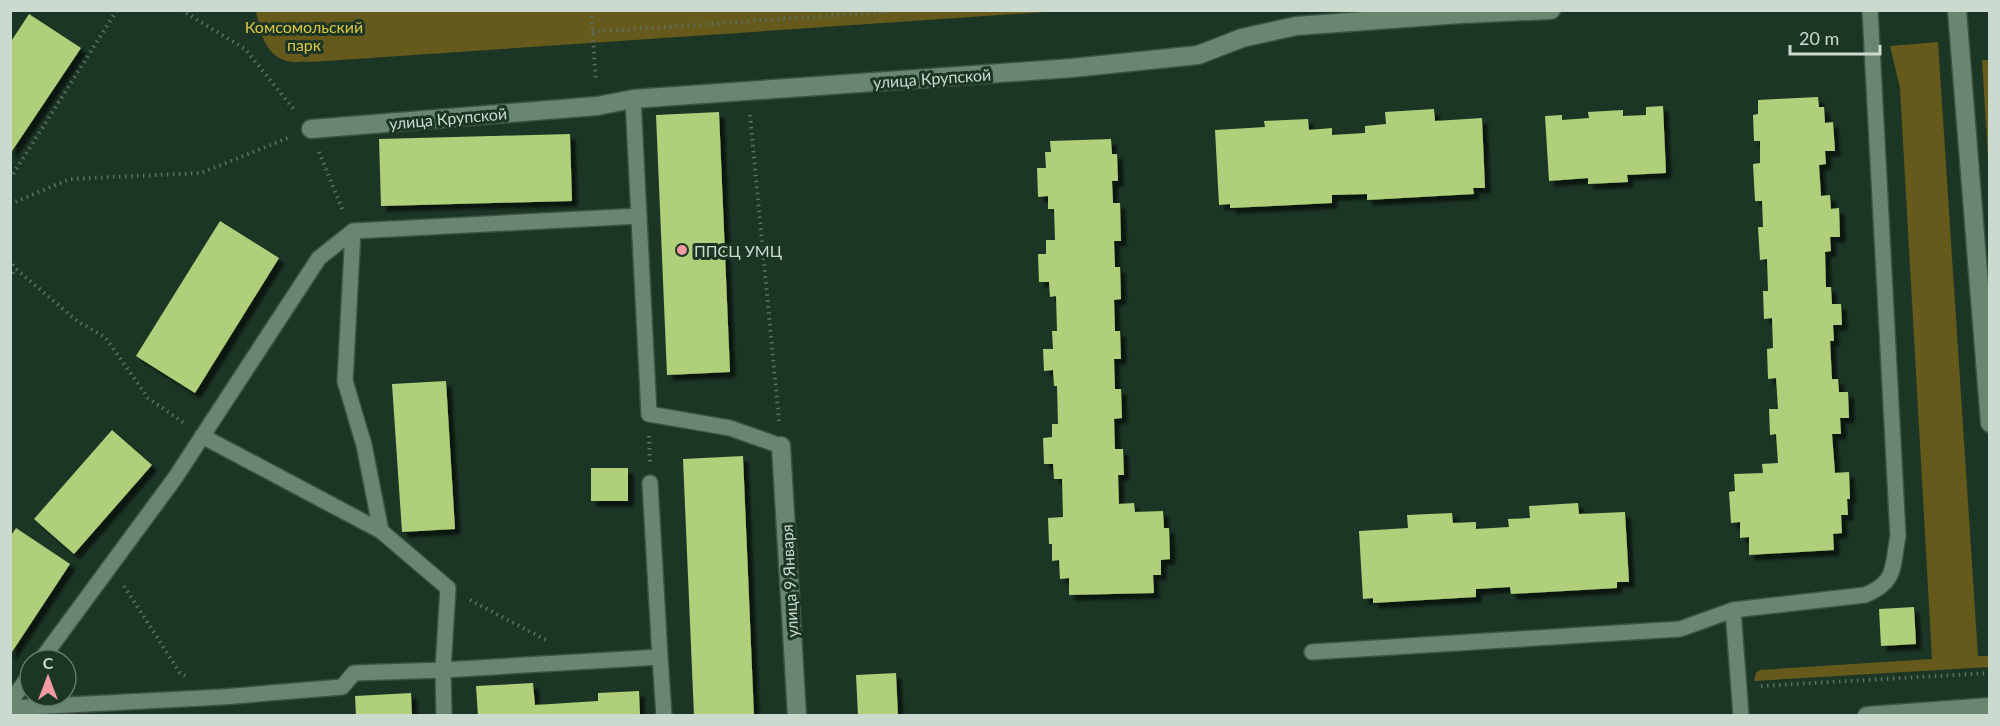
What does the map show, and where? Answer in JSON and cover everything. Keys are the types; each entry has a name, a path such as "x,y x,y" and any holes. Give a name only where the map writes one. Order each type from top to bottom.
{"street":[{"name":"улица Крупской","path":"310,129 597,106 633,99 1072,68 1198,55 1242,38 1296,26 1551,10"},
{"path":"1958,10 1989,423"},
{"name":"улица 9 Января","path":"781,446 796,716"},
{"path":"1867,716 1989,707"}],"lane":[{"path":"1312,652 1680,629 1733,610 1865,595 1880,589 1891,577 1898,536 1870,10"},
{"path":"633,99 649,414 730,428 781,446"},
{"path":"50,648 175,478 319,258 353,231 639,216"},
{"path":"353,231 345,381 364,445 381,531"},
{"path":"202,436 381,531 448,588 442,670 444,716"},
{"path":"650,483 664,716"},
{"path":"1733,610 1741,716"},
{"path":"10,708 222,697 342,687 354,673 660,657"}],"path":[{"path":"10,179 117,10"},
{"path":"181,10 245,49 310,129 353,231"},
{"path":"591,10 597,106"},
{"path":"592,32 910,10"},
{"path":"748,91 781,446"},
{"path":"10,204 70,179 201,173 310,129"},
{"path":"10,259 15,268 77,321 105,337 148,398 202,436"},
{"path":"10,279 15,268"},
{"path":"649,414 650,483"},
{"path":"111,566 180,673 222,697"},
{"path":"448,588 585,660"},
{"path":"1740,687 1989,673"}],"green space":[{"name":"Комсомольский парк","path":"256,10 1060,11 293,62 279,58 268,48 259,26"},
{"path":"1938,42 1978,656 1989,656 1989,667 1754,681 1756,673 1760,670 1932,659 1900,88 1890,46"},
{"path":"1982,60 1989,60 1989,174"}],"building":[{"path":"29,14 81,48 10,154 10,43"},
{"path":"1818,97 1819,107 1824,107 1825,123 1833,122 1835,151 1825,151 1826,164 1819,165 1821,196 1830,195 1831,209 1839,208 1840,237 1830,237 1831,251 1825,252 1826,287 1831,287 1832,304 1841,304 1842,325 1833,325 1834,341 1830,341 1832,379 1838,379 1839,392 1848,392 1849,418 1840,418 1841,434 1832,434 1835,473 1849,472 1848,515 1841,515 1842,533 1833,534 1834,550 1749,555 1749,537 1740,538 1740,522 1731,523 1729,492 1735,491 1734,474 1763,473 1762,464 1778,463 1776,434 1770,435 1769,409 1778,409 1776,378 1768,379 1767,349 1773,348 1772,318 1764,319 1763,291 1768,291 1767,259 1760,260 1758,227 1763,227 1762,201 1755,201 1753,164 1760,163 1760,141 1754,141 1753,115 1758,114 1758,100"},
{"path":"1663,106 1666,173 1627,175 1628,182 1588,184 1588,178 1549,181 1545,116 1562,115 1562,120 1589,118 1588,112 1623,110 1623,116 1646,115 1646,107"},
{"path":"1434,109 1435,121 1482,118 1485,188 1473,188 1474,194 1367,200 1367,194 1332,195 1332,203 1230,208 1230,204 1219,205 1215,130 1265,127 1264,121 1308,119 1309,130 1332,128 1332,135 1365,133 1365,126 1386,124 1385,112"},
{"path":"719,112 730,372 667,375 656,115"},
{"path":"570,134 572,201 381,206 379,139"},
{"path":"1111,139 1112,154 1117,154 1118,181 1112,181 1113,203 1120,203 1121,241 1114,241 1115,267 1120,267 1121,299 1114,300 1115,331 1120,331 1121,359 1114,359 1115,389 1121,389 1122,418 1114,419 1115,449 1123,449 1124,475 1118,475 1119,504 1134,503 1135,512 1163,511 1164,528 1169,528 1170,559 1161,560 1161,575 1153,575 1154,593 1069,595 1069,578 1060,579 1059,560 1052,561 1052,544 1049,544 1048,518 1063,517 1062,479 1054,479 1053,464 1044,464 1043,438 1052,437 1052,424 1058,424 1057,386 1054,386 1053,370 1044,371 1043,349 1053,349 1052,331 1057,331 1056,296 1050,297 1049,282 1039,282 1038,254 1046,254 1046,240 1055,240 1054,209 1048,209 1048,196 1038,197 1037,168 1046,168 1045,152 1051,152 1050,141"},
{"path":"220,221 279,258 195,393 136,356"},
{"path":"446,381 455,529 402,532 392,384"},
{"path":"112,430 152,465 74,554 34,519"},
{"path":"743,456 754,716 694,716 683,459"},
{"path":"591,468 628,468 628,501 591,501"},
{"path":"1578,503 1579,514 1625,512 1629,582 1617,582 1617,588 1511,594 1510,587 1476,589 1476,597 1373,603 1373,598 1363,599 1359,531 1408,528 1407,515 1452,513 1453,523 1476,522 1476,529 1509,527 1508,519 1530,518 1529,506"},
{"path":"16,528 70,564 10,655 10,537"},
{"path":"1914,607 1916,644 1881,646 1879,609"},
{"path":"896,673 898,716 858,716 856,675"},
{"path":"533,683 535,705 598,701 598,693 639,691 640,716 478,716 476,686"},
{"path":"411,693 412,716 356,716 355,696"}],"place":[{"name":"ППСЦ УМЦ","path":"682,250"}]}
